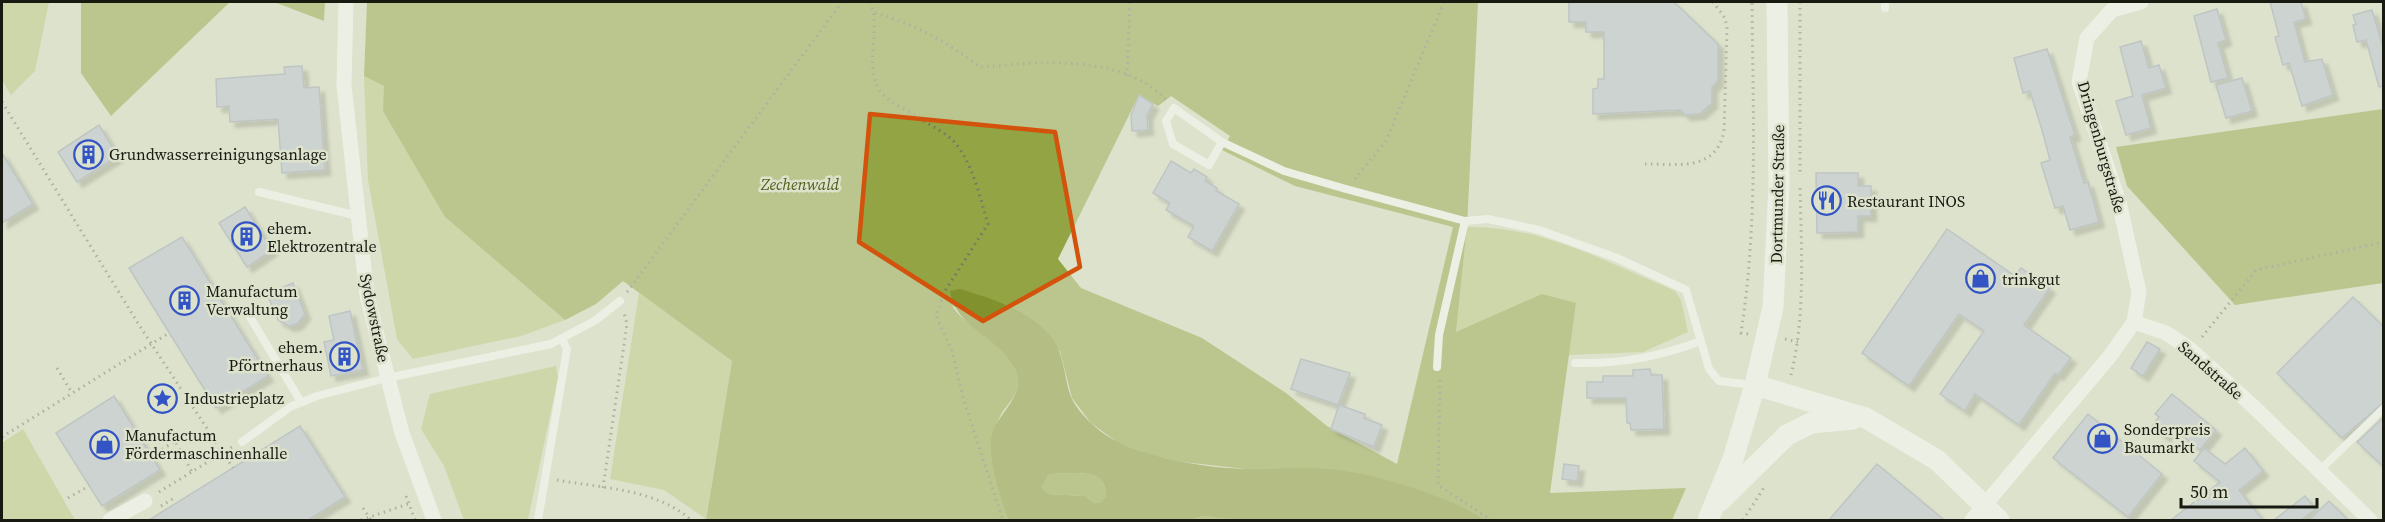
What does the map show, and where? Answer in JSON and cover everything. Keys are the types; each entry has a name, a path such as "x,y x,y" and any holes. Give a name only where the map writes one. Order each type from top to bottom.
{"main road":[{"name":"Dortmunder Straße","path":"1710,515 1733,459 1755,385 1773,307 1779,186 1777,2"},
{"path":"1755,385 1866,418 1937,460 1978,513 1999,520"},
{"path":"1710,515 1787,435 1812,423 1866,418"}],"street":[{"name":"Sydowstraße","path":"346,2 344,85 367,296 402,433 434,520"},
{"name":"Dringenburgstraße","path":"2134,322 2139,292 2119,202 2079,81 2087,38 2112,10 2141,2"},
{"name":"Sandstraße","path":"2134,322 2166,333 2190,349 2370,520"},
{"path":"1978,513 2110,356 2134,322"},
{"path":"110,520 145,501"}],"lane":[{"path":"1222,142 1209,165 1173,144 1166,121 1174,108 1222,142 1284,171 1465,221 1488,219 1539,230 1617,258 1686,290 1709,369 1719,381 1755,385"},
{"path":"259,192 358,216"},
{"path":"1437,367 1439,335 1465,221"},
{"path":"242,442 301,402 387,378 551,344 596,320 620,301"},
{"path":"247,312 301,402"},
{"path":"538,520 567,349 562,339"},
{"path":"1575,363 1614,364 1657,356 1701,341"},
{"path":"2319,471 2384,408"}],"path":[{"path":"603,488 627,324 620,301 842,2"},
{"path":"870,2 875,12 873,67 875,81 882,94 950,138 973,173 976,192 988,224 945,291 936,316 952,351 963,401 1003,520"},
{"path":"1127,76 1130,2"},
{"path":"1346,189 1386,141 1444,2"},
{"path":"1645,164 1682,164 1707,159 1718,151 1721,144 1724,131 1727,27 1725,18 1713,2"},
{"path":"1752,2 1754,192 1748,290 1741,333 1798,342"},
{"path":"875,12 911,23 946,42 980,68 1044,62 1103,68 1152,85 1174,108"},
{"path":"2,102 233,468"},
{"path":"2190,349 2212,327 2256,270 2384,242"},
{"path":"2,437 169,333"},
{"path":"1437,367 1441,381 1438,485 1491,520"},
{"path":"57,368 72,393"},
{"path":"152,456 175,441 192,472"},
{"path":"145,501 223,453"},
{"path":"545,478 662,501 691,520"},
{"path":"68,498 89,486"},
{"path":"361,520 408,504"},
{"path":"363,508 369,518"}],"highlighted area":[{"path":"870,114 1055,132 1080,267 983,321 859,242"}],"shaded area":[{"path":"2,2 49,2 35,71 11,95 2,80"},
{"path":"364,76 385,86 445,217 565,320 521,336 413,359 397,339 368,180"},
{"path":"1467,227 1521,232 1547,239 1599,258 1675,291 1681,300 1688,332 1643,352 1568,355 1576,304 1456,332"},
{"path":"960,289 996,301 1039,324 1054,340 1058,348 1068,389 1075,404 1092,424 1120,443 1151,454 1200,465 1249,469 1317,468 1358,473 1404,485 1449,501 1485,520 1243,520 1204,516 1189,520 1008,520 994,470 991,440 993,430 1014,397 1018,379 1008,357 960,315 950,291","holes":["1081,473 1100,479 1106,496 1101,502 1094,503 1085,496 1048,494 1042,488 1049,474"]},
{"path":"639,293 732,361 706,519 664,490 610,479"},
{"path":"556,366 558,378 528,520 464,520 444,466 421,429 430,394"},
{"path":"23,429 75,520 2,520 2,443"}],"green space":[{"path":"81,2 230,2 111,116 81,73"},
{"path":"274,2 325,2 324,21"},
{"name":"Zechenwald","path":"367,2 1478,2 1467,227 1456,332 1542,294 1576,303 1550,493 1686,488 1672,520 1485,520 1430,494 1381,479 1319,468 1246,469 1182,462 1148,454 1117,442 1091,423 1072,398 1060,351 952,306 959,315 1004,351 1016,371 1017,388 999,418 995,448 1002,498 1008,520 706,520 732,361 623,281 596,304 565,320 445,217 383,111 384,86 364,76","holes":["1139,95 1158,106 1171,96 1230,136 1222,150 1295,186 1453,227 1397,464 1327,426 1286,393 1202,338 1081,288 1058,259"]},
{"path":"2383,109 2383,283 2235,305 2127,186 2116,147"},
{"path":"1049,474 1092,475 1100,479 1106,496 1101,502 1094,503 1085,496 1047,494 1042,488"},
{"path":"1204,516 1241,519 1243,520 1189,520"}],"building":[{"path":"1569,2 1674,2 1718,44 1718,81 1712,87 1712,103 1700,114 1685,115 1680,110 1593,114 1593,89 1598,88 1598,79 1604,79 1604,32 1586,32 1586,22 1569,22"},
{"path":"2270,2 2301,2 2306,19 2294,22 2305,62 2322,59 2333,95 2302,106 2289,63 2283,65 2275,37 2279,36"},
{"path":"2217,9 2226,40 2218,43 2228,78 2211,82 2194,16"},
{"path":"2372,10 2384,51 2384,86 2379,87 2366,40 2357,42 2353,25 2356,24 2353,15"},
{"path":"2141,41 2149,68 2159,65 2166,88 2142,95 2151,128 2126,135 2116,101 2133,96 2120,47"},
{"path":"2047,49 2075,135 2070,137 2084,183 2088,182 2099,222 2070,230 2063,206 2055,208 2041,163 2050,160 2042,130 2030,91 2023,93 2014,58"},
{"path":"302,66 304,88 319,87 325,170 282,173 278,119 230,122 229,106 217,107 216,79 285,74 284,67"},
{"path":"2242,78 2252,111 2226,118 2216,85"},
{"path":"1139,95 1153,104 1147,115 1148,130 1132,131 1131,115"},
{"name":"Grundwasserreinigungsanlage","path":"99,125 118,156 77,182 58,152"},
{"path":"2,153 33,204 2,223"},
{"path":"1171,161 1191,173 1194,169 1207,177 1205,181 1217,188 1216,191 1239,204 1212,251 1188,237 1194,226 1166,210 1170,203 1153,193"},
{"path":"1816,173 1858,173 1858,186 1871,186 1871,216 1858,216 1858,232 1817,233"},
{"name":"ehem. Elektrozentrale","path":"245,207 272,250 247,267 219,223"},
{"path":"1947,229 2015,276 2021,268 2050,288 2024,325 2071,358 2058,375 2055,373 2019,425 1975,394 1965,411 1940,394 1984,331 1959,314 1909,386 1862,353"},
{"name":"Manufactum Verwaltung","path":"182,237 268,376 216,408 129,268"},
{"path":"293,283 305,314 297,324 289,326 278,320 267,294"},
{"path":"2353,297 2384,327 2384,402 2342,438 2277,373"},
{"name":"ehem. Pförtnerhaus","path":"350,311 363,370 331,376 324,342 334,340 329,316"},
{"path":"2147,342 2160,349 2143,376 2131,368"},
{"path":"1301,359 1350,373 1338,405 1291,389"},
{"path":"1650,369 1651,375 1662,375 1664,429 1631,430 1630,423 1627,423 1626,398 1587,398 1587,382 1603,382 1603,376 1633,376 1633,370"},
{"path":"2172,394 2216,430 2200,450 2172,427 2165,437 2152,426 2159,417 2155,414"},
{"name":"Manufactum Fördermaschinenhalle","path":"114,396 160,470 102,506 56,433"},
{"path":"1339,405 1365,414 1364,418 1382,425 1374,447 1331,429"},
{"path":"2088,414 2162,474 2128,517 2053,458"},
{"path":"2384,417 2384,467 2357,442"},
{"path":"300,426 345,497 308,520 149,520"},
{"path":"2204,448 2225,464 2245,448 2263,471 2239,490 2263,520 2171,520 2220,482 2194,461"},
{"path":"1564,464 1579,466 1577,481 1562,479"},
{"path":"1877,464 1944,520 1829,520"},
{"path":"2305,496 2316,509 2301,520 2274,520"},
{"path":"2329,501 2348,520 2309,520"}],"place":[{"name":"Grundwasserreinigungsanlage","path":"88,154"},
{"name":"Restaurant INOS","path":"1826,201"},
{"name":"ehem. Elektrozentrale","path":"246,237"},
{"name":"trinkgut","path":"1981,279"},
{"name":"Manufactum Verwaltung","path":"185,300"},
{"name":"ehem. Pförtnerhaus","path":"344,356"},
{"name":"Industrieplatz","path":"163,398"},
{"name":"Sonderpreis Baumarkt","path":"2103,438"},
{"name":"Manufactum Fördermaschinenhalle","path":"104,444"}]}
